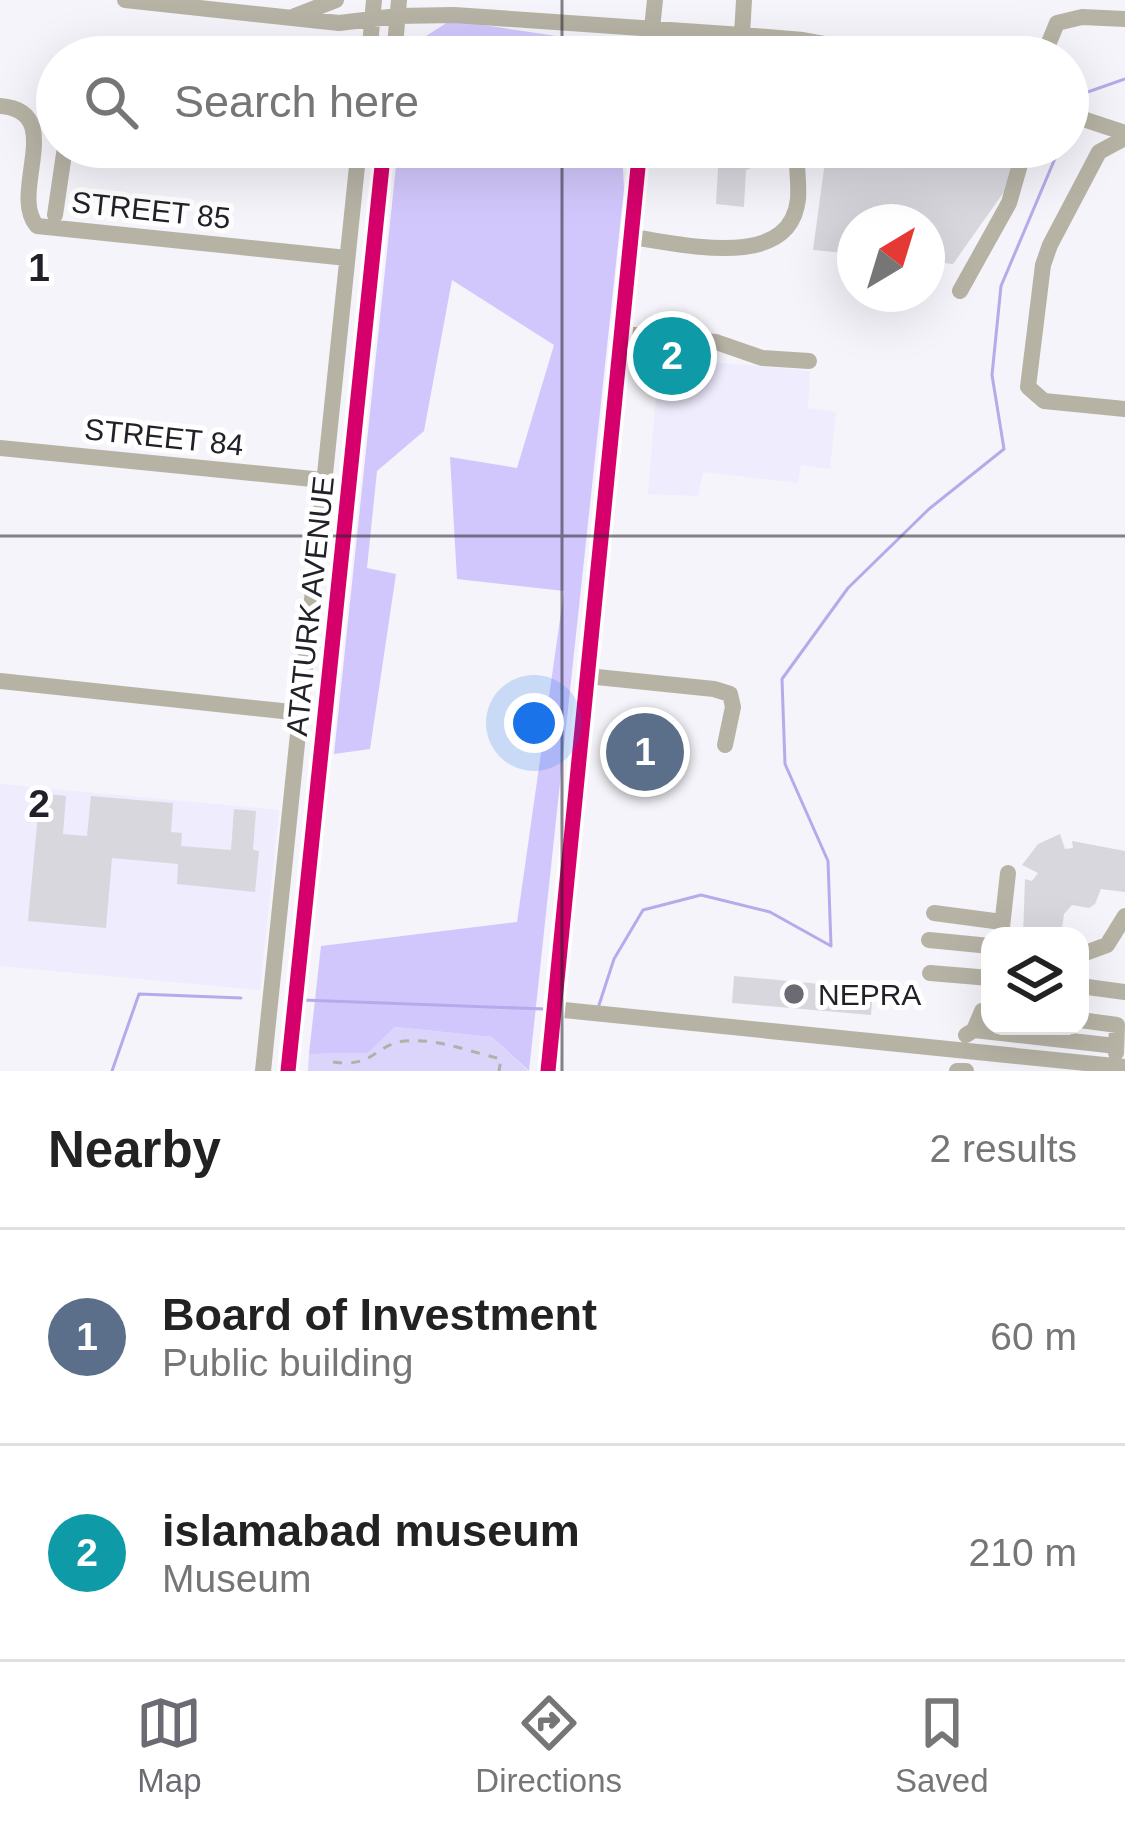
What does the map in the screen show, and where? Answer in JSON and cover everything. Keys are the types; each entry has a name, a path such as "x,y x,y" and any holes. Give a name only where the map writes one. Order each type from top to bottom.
{"street":[{"path":"125,0 340,23 374,20 399,8 754,36"},
{"path":"288,18 336,0"},
{"path":"372,36 374,0"},
{"path":"434,0 454,15"},
{"path":"651,36 655,0"},
{"path":"742,35 744,0"},
{"path":"1082,17 1095,0"},
{"path":"1051,36 1057,23 1082,17 1125,19"},
{"path":"0,106 27,115 35,142"},
{"path":"1089,122 1125,136"},
{"path":"1089,126 1099,152"},
{"path":"1125,136 1099,152 1043,265 1028,387 1044,401 1125,409"},
{"name":"STREET 85","path":"35,142 27,207 37,226 347,258"},
{"path":"56,215 62,168"},
{"name":"ATATURK AVENUE","path":"263,1071 357,168"},
{"name":"ATATURK AVENUE","path":"288,1071 382,168"},
{"path":"548,1071 638,168"},
{"path":"632,237 720,248 762,246 784,231 798,203 797,168"},
{"path":"960,291 1010,203 1019,168"},
{"path":"623,334 716,343 762,358 809,361"},
{"name":"STREET 84","path":"0,448 323,480"},
{"path":"587,676 730,694 733,707 725,746"},
{"path":"0,681 301,712"},
{"path":"295,767 320,768"},
{"path":"1002,927 1008,872"},
{"path":"934,913 994,927"},
{"path":"1089,952 1107,945 1125,916"},
{"path":"929,940 981,945"},
{"path":"930,973 981,977"},
{"path":"1089,987 1125,992"},
{"path":"554,1009 1121,1066 1117,1025 1089,1021"},
{"path":"954,1049 974,1030 981,1013"},
{"path":"974,1030 1116,1046"}],"path":[{"path":"333,1062 363,1062 397,1042 423,1041 501,1059 499,1071"}],"shaded area":[{"path":"451,20 557,36 426,36"},
{"path":"396,168 623,168 529,1071 492,1037 395,1027 368,1053 309,1054 321,946 517,922 564,591 457,579 450,457 517,468 554,345 452,280 424,431 377,471 367,568 396,574 370,749 334,754"},
{"path":"660,344 712,348 712,362 810,371 808,408 836,412 830,469 801,465 798,483 703,472 698,496 648,494"},
{"path":"0,784 279,810 260,990 0,966"},
{"path":"395,1027 492,1037 528,1071 308,1071 309,1054 368,1053"}],"building":[{"path":"718,168 751,168 746,170 744,207 716,204"},
{"path":"824,168 1014,168 1013,179 953,264 945,263 945,204 837,204 837,252 813,250"},
{"path":"621,716 676,722 669,788 614,781"},
{"path":"40,793 66,796 63,834 87,836 91,796 173,803 171,832 182,833 181,846 231,850 234,809 256,811 255,892 177,884 178,864 112,858 106,928 28,921"},
{"path":"1060,834 1065,849 1073,848 1072,841 1125,851 1125,892 1101,889 1089,908 1072,905 1064,914 1062,927 1023,927 1025,879 1032,881 1038,873 1022,865 1038,844"},
{"path":"734,976 873,989 871,1015 732,1003"}],"waterway":[{"path":"1089,92 1125,79"},
{"path":"599,1005 614,959 643,910 701,895 770,912 831,946 828,861 785,764 782,679 848,588 929,509 1004,449 992,375 1001,286 1051,168"},
{"path":"112,1071 139,994 241,998"},
{"path":"303,1000 545,1009"}],"cycle path":[{"path":"288,1071 382,168"},
{"path":"548,1071 638,168"}],"place":[{"name":"islamabad museum","path":"672,356"},
{"name":"Board of Investment","path":"645,752"},
{"name":"NEPRA","path":"794,994"}]}
